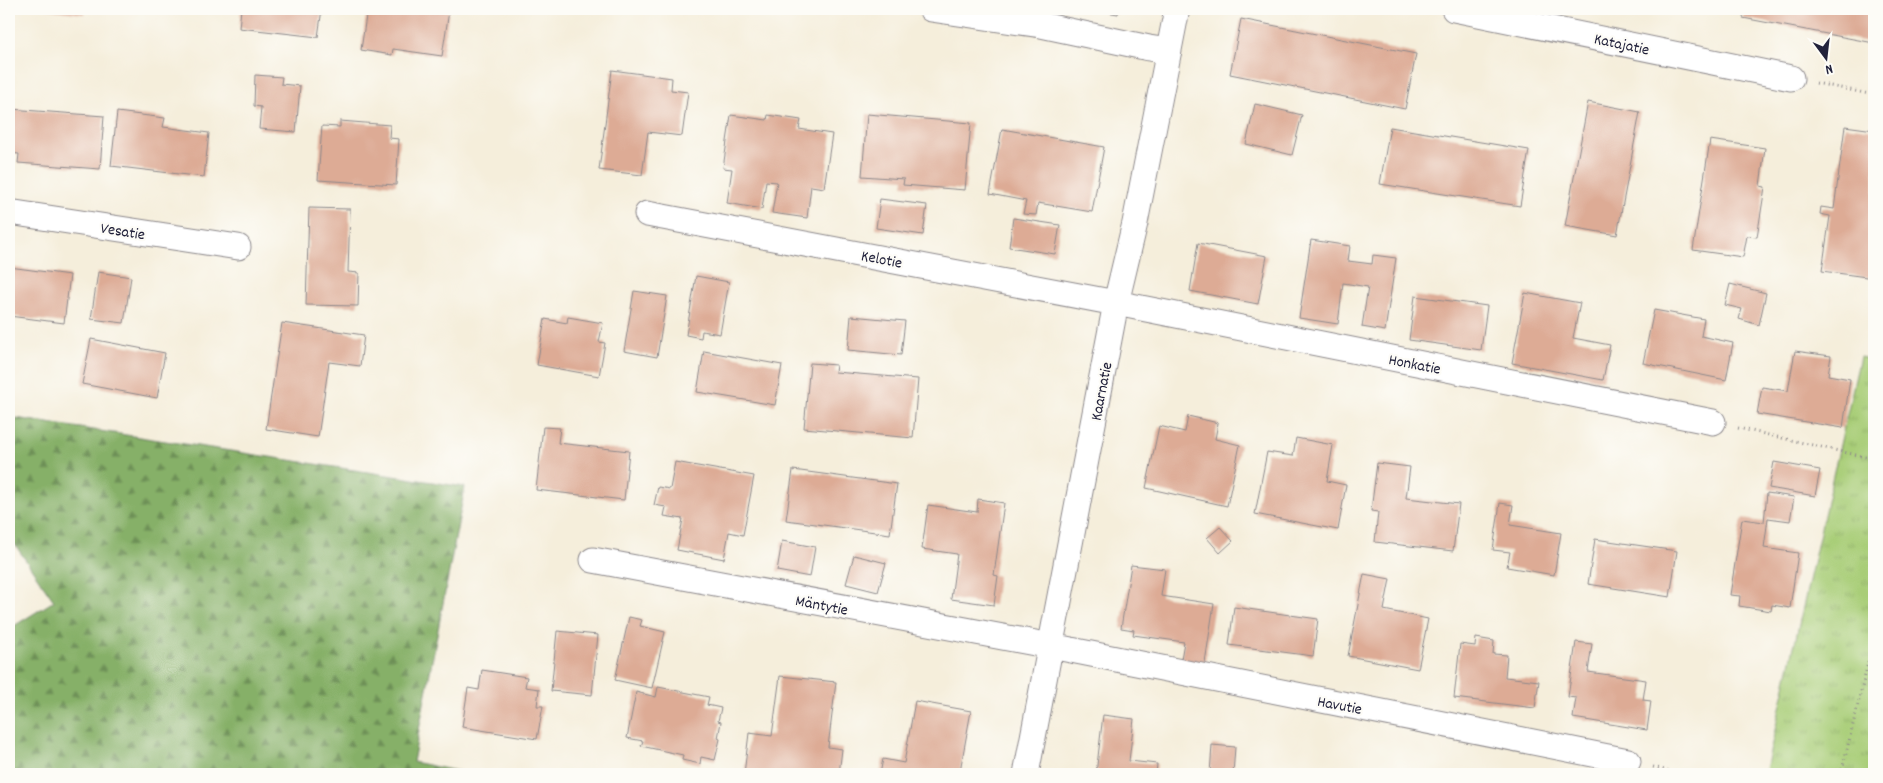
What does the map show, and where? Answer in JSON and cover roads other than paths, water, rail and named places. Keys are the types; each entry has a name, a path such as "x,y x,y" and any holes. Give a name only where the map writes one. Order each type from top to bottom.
{"street":[{"path":"931,9 1042,17 1149,48 1169,50"},
{"name":"Kaarnatie","path":"1026,774 1116,303 1135,223 1178,9"},
{"name":"Katajatie","path":"1454,9 1791,78"},
{"name":"Vesatie","path":"9,212 238,247"},
{"name":"Kelotie","path":"647,214 1116,303"},
{"name":"Honkatie","path":"1116,303 1713,422"},
{"name":"Mäntytie","path":"593,560 1051,646"},
{"name":"Havutie","path":"1051,646 1628,761"}]}
